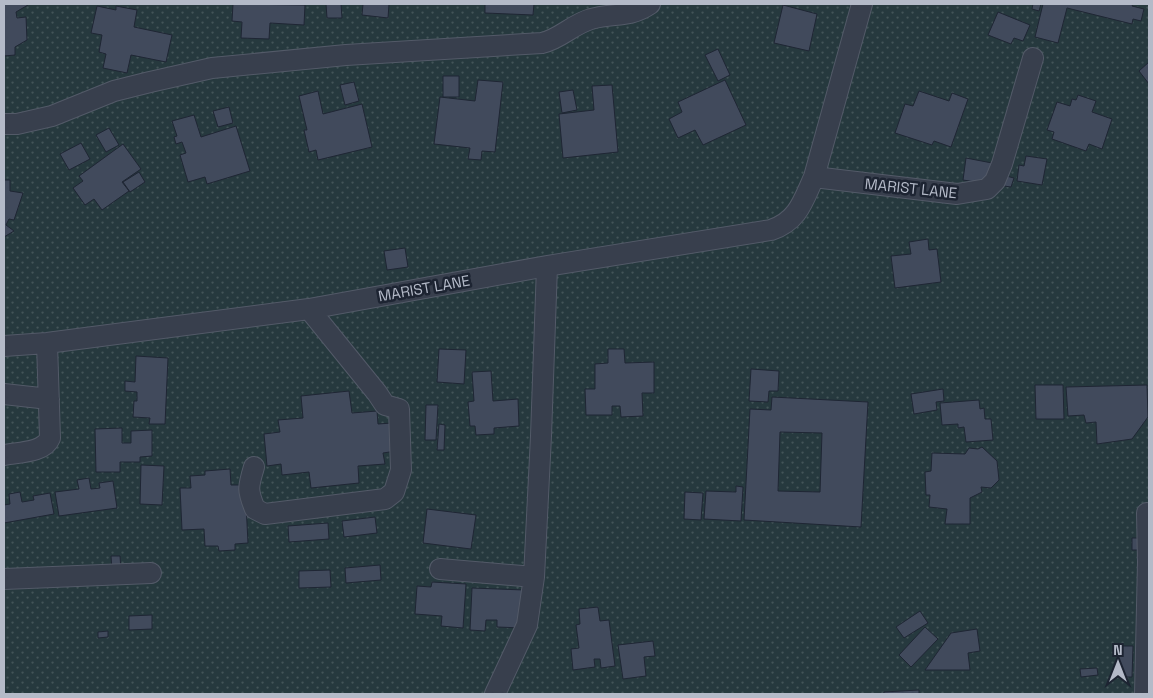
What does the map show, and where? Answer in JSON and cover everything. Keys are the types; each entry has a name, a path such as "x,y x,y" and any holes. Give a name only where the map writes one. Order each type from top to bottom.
{"street":[{"path":"4,124 18,124 52,116 114,91 212,68 346,55 542,43 552,40 576,25 590,19 634,13 650,4"},
{"name":"MARIST LANE","path":"4,346 47,343 309,309 547,266 772,230 784,226 791,220 803,203 814,177 862,4"},
{"name":"MARIST LANE","path":"814,177 957,194 987,190 995,181 1002,164 1033,58"},
{"path":"495,694 527,625 534,577 547,266"},
{"path":"254,467 248,487 250,498 255,510 265,514 386,499 394,492 401,470 399,409 384,405 377,393 309,309"},
{"path":"4,455 42,448 48,444 50,438 47,343"},
{"path":"4,394 49,399"},
{"path":"1145,694 1148,562 1147,513"},
{"path":"440,569 534,577"},
{"path":"4,579 151,573"}],"green space":[{"path":"4,4 1149,4 1149,694 4,694"}],"building":[{"path":"4,4 28,4 16,12 17,18 26,17 27,40 15,47 15,55 4,56"},
{"path":"233,4 305,5 304,25 270,23 269,39 241,38 242,22 232,21"},
{"path":"326,4 341,4 342,18 327,18"},
{"path":"363,4 389,4 388,18 362,15"},
{"path":"485,4 534,4 533,15 485,13"},
{"path":"1033,4 1041,4 1039,11 1032,9"},
{"path":"1043,4 1133,4 1132,6 1144,9 1141,21 1133,19 1132,24 1067,8 1058,43 1035,37"},
{"path":"783,5 817,14 809,51 774,43"},
{"path":"97,6 116,10 116,6 137,10 134,27 172,35 166,62 131,55 127,73 103,68 106,54 99,52 102,35 91,33"},
{"path":"998,12 1030,25 1023,41 1014,38 1011,44 988,35"},
{"path":"718,49 730,75 718,81 705,55"},
{"path":"1149,62 1149,84 1139,71"},
{"path":"443,76 459,76 459,97 443,97"},
{"path":"478,80 503,82 495,152 482,151 481,160 468,159 470,148 434,144 440,97 475,101"},
{"path":"725,80 746,125 703,145 695,130 678,138 669,119 682,112 678,102"},
{"path":"354,82 359,101 345,105 340,85"},
{"path":"612,85 618,152 563,158 559,114 594,110 592,86"},
{"path":"573,90 577,110 562,113 559,92"},
{"path":"318,91 323,114 362,104 372,147 318,160 316,150 309,152 304,130 307,130 299,96"},
{"path":"919,91 949,101 952,93 968,99 951,147 934,141 932,145 895,133 905,104 913,106"},
{"path":"1078,95 1096,101 1092,112 1112,119 1102,149 1089,144 1086,151 1052,139 1054,132 1047,130 1057,102 1070,106 1072,99 1076,100"},
{"path":"229,107 233,123 218,127 213,111"},
{"path":"194,115 201,137 236,126 250,171 207,184 205,177 188,182 180,155 186,153 182,142 176,144 174,137 177,136 172,121"},
{"path":"109,128 119,145 106,152 96,135"},
{"path":"81,143 90,159 69,170 60,154"},
{"path":"123,144 141,169 122,182 129,191 102,210 94,199 85,205 73,188 83,181 79,176"},
{"path":"1026,156 1047,159 1042,185 1017,181 1019,165 1024,166"},
{"path":"966,158 992,163 989,184 963,180"},
{"path":"139,172 145,182 130,192 123,182"},
{"path":"1006,176 1014,178 1011,187 1004,186"},
{"path":"4,180 10,180 10,191 23,193 14,220 9,219 6,225 14,231 4,237"},
{"path":"928,239 929,250 937,249 941,282 895,288 891,256 911,254 909,242"},
{"path":"405,248 408,267 387,270 384,251"},
{"path":"439,349 466,350 464,384 437,382"},
{"path":"608,349 624,349 625,363 654,362 654,393 642,393 643,416 621,417 620,406 612,406 612,415 586,415 585,389 595,389 595,364 608,363"},
{"path":"136,356 168,358 165,424 149,424 150,418 133,417 134,401 137,401 137,392 125,391 125,381 135,382"},
{"path":"751,369 779,371 778,391 769,391 768,402 749,401"},
{"path":"491,371 493,401 518,399 519,426 494,428 494,434 476,435 475,426 470,426 468,402 474,401 472,372"},
{"path":"1035,385 1063,385 1064,419 1036,419"},
{"path":"1147,385 1148,417 1132,439 1097,444 1096,422 1086,423 1084,415 1068,416 1066,387"},
{"path":"943,389 944,401 936,402 937,410 914,414 911,394"},
{"path":"349,391 352,413 377,411 378,424 392,423 396,451 383,453 385,464 358,466 359,483 311,488 309,472 282,475 281,464 267,466 264,434 280,432 278,420 303,418 301,396"},
{"path":"772,397 868,402 861,527 744,520 750,409 771,410","holes":["780,432 822,433 820,492 778,491"]},
{"path":"979,400 980,409 984,408 985,419 991,419 993,440 966,442 964,427 958,428 958,424 942,425 940,403"},
{"path":"426,405 438,405 436,440 425,440"},
{"path":"439,424 445,425 444,450 437,450"},
{"path":"122,428 122,443 131,443 131,431 152,430 152,456 140,457 140,462 120,462 120,472 96,472 95,429"},
{"path":"982,447 997,461 999,480 991,488 981,487 982,492 970,498 970,524 945,524 947,509 929,507 930,495 926,495 925,472 931,471 932,453 965,454 969,448 978,449"},
{"path":"141,465 164,466 162,505 140,504"},
{"path":"230,469 231,485 241,485 246,503 248,543 235,544 235,550 219,551 218,546 205,546 204,529 182,530 180,488 191,488 190,476 205,475 205,471"},
{"path":"89,478 91,489 100,488 99,483 113,481 117,508 59,516 55,492 79,489 77,480"},
{"path":"736,486 743,487 741,521 704,519 706,491 736,492"},
{"path":"20,492 22,502 34,500 33,496 50,493 54,514 4,523 4,505 10,504 9,494"},
{"path":"685,492 703,493 701,520 684,519"},
{"path":"427,509 476,515 471,549 423,543"},
{"path":"375,517 377,533 344,537 342,521"},
{"path":"328,523 329,539 289,542 288,526"},
{"path":"1132,538 1142,538 1142,550 1132,550"},
{"path":"111,556 120,556 121,570 112,570"},
{"path":"380,565 381,580 346,583 345,568"},
{"path":"330,570 331,587 299,588 299,571"},
{"path":"432,582 466,584 463,628 441,626 442,616 415,614 417,586 431,587"},
{"path":"472,588 524,590 522,628 497,627 497,620 486,620 485,631 470,630"},
{"path":"598,607 600,621 609,620 615,666 601,668 600,659 594,659 595,667 573,670 571,649 579,648 576,625 580,624 579,609"},
{"path":"920,611 928,623 904,638 896,627"},
{"path":"152,615 152,629 129,630 129,616"},
{"path":"925,627 938,639 911,667 899,655"},
{"path":"977,629 980,651 968,653 970,670 925,670 951,633"},
{"path":"108,631 108,637 98,638 98,632"},
{"path":"653,641 655,656 644,657 646,676 623,679 618,645"},
{"path":"1118,646 1133,646 1132,677 1117,677"},
{"path":"1097,668 1098,675 1081,677 1080,669"},
{"path":"919,690 919,694 884,694 884,692"}]}
